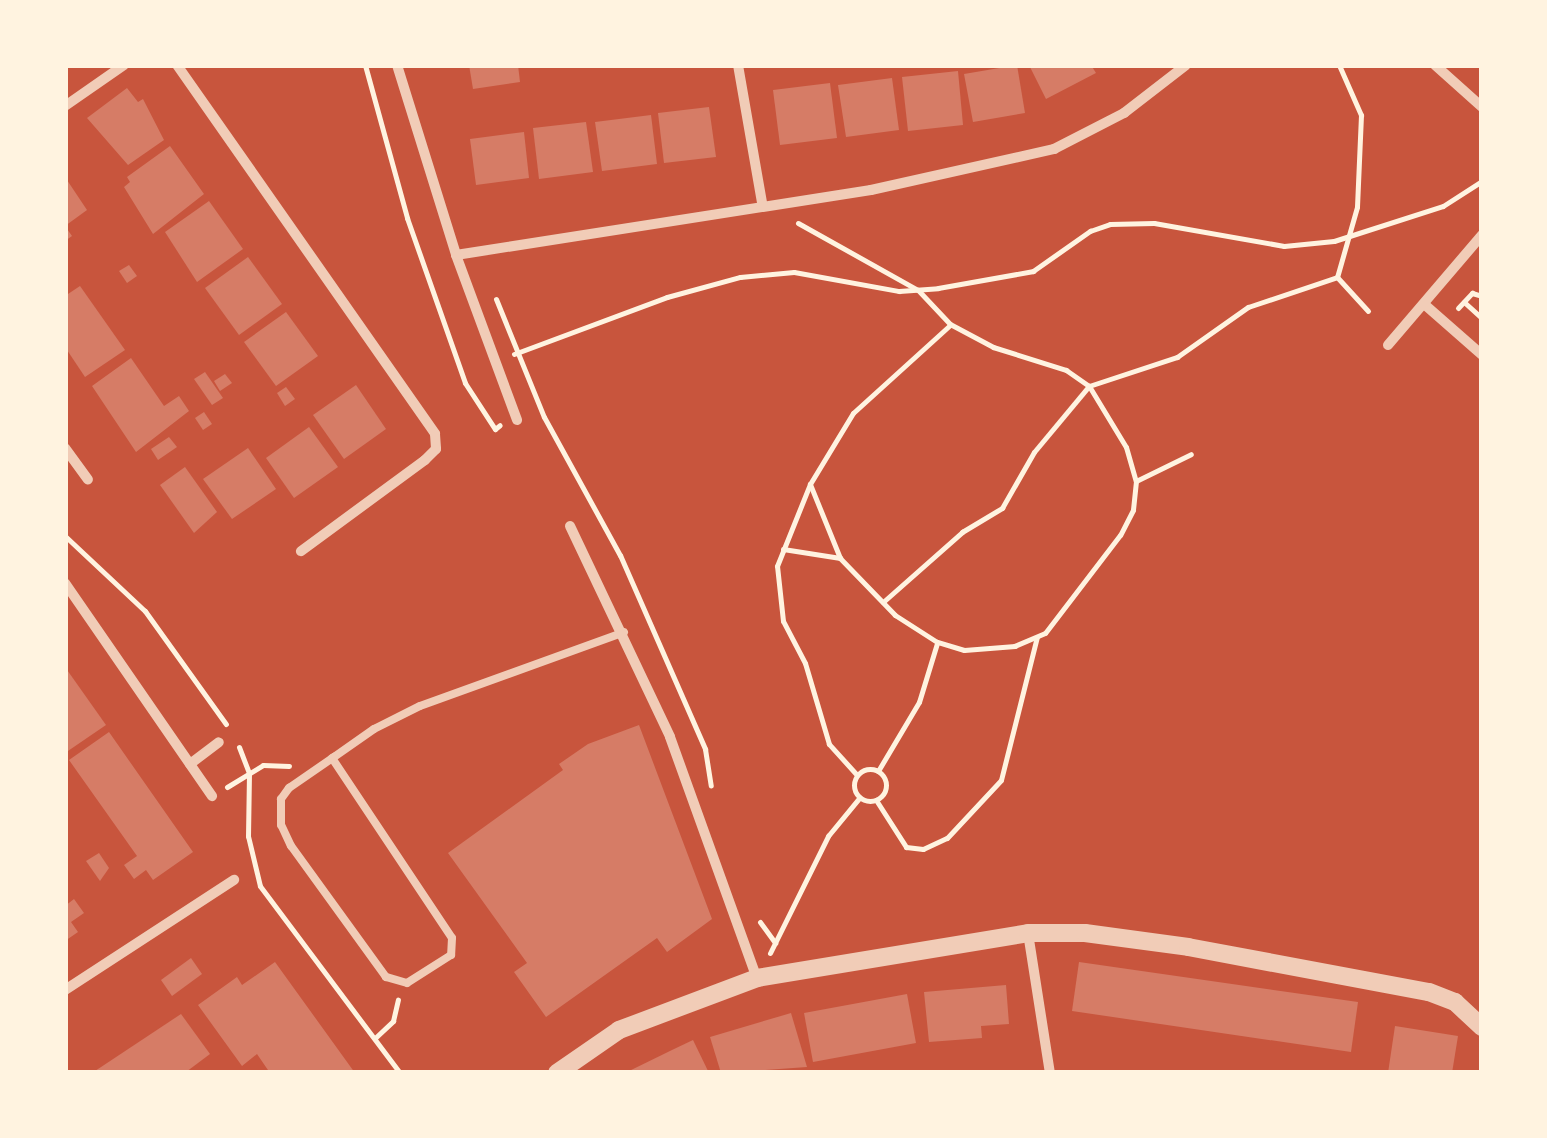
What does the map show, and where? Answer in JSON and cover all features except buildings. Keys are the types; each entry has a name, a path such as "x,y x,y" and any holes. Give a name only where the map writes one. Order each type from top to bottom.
{"street":[{"path":"65,106 124,65"},
{"path":"177,65 435,434 436,449 425,460 300,551"},
{"path":"397,65 456,255 515,417"},
{"path":"738,65 762,203"},
{"path":"456,255 762,203 871,190 1054,148 1124,113 1186,65"},
{"path":"1435,65 1482,107"},
{"path":"1388,346 1482,235"},
{"path":"1424,304 1482,355"},
{"path":"65,448 88,480"},
{"path":"570,526 624,632 758,978"},
{"path":"65,583 212,796"},
{"path":"190,764 220,742"},
{"path":"65,990 234,880"},
{"path":"556,1073 618,1030 758,978 1028,934 1085,933 1188,947 1430,992 1455,1002 1482,1027"},
{"path":"1028,934 1050,1073"}],"lane":[{"path":"332,758 452,938 451,955 398,984 386,977 281,824 281,799 311,772 332,758 420,706 624,632"}],"path":[{"path":"365,65 407,218 465,383 495,429 515,417"},
{"path":"1337,277 1351,236 1360,114 1338,65"},
{"path":"493,363 740,277 794,272 918,290 1033,272 1090,231 1110,224 1154,224 1284,246 1351,236 1442,206 1482,181"},
{"path":"783,200 789,218 918,290 950,324 993,347 1066,370 1089,386 1126,446 1136,481 1134,510 1120,535 1036,637 1001,780 947,838 922,849 906,847 876,800 860,797"},
{"path":"1337,277 1368,311"},
{"path":"883,602 962,532 1002,508 1034,452 1089,386 1177,356 1248,307 1337,277"},
{"path":"494,292 544,417 620,555 705,749 711,788"},
{"path":"1447,322 1472,293 1482,296"},
{"path":"1464,302 1482,318"},
{"path":"758,978 828,836 860,797 858,775 829,744 804,663 783,620 777,566 810,484 853,413 889,373 950,324"},
{"path":"1136,481 1192,454"},
{"path":"810,484 840,558 883,602 937,642 988,650 1036,637"},
{"path":"65,536 145,611 229,728"},
{"path":"784,548 840,558"},
{"path":"858,775 878,771 920,702 937,642"},
{"path":"236,741 249,773 248,836 260,886 400,1073"},
{"path":"212,796 249,773 274,764 311,772"},
{"path":"876,800 886,789 878,771"},
{"path":"757,916 775,943"},
{"path":"374,1038 394,1021 398,984"}]}
